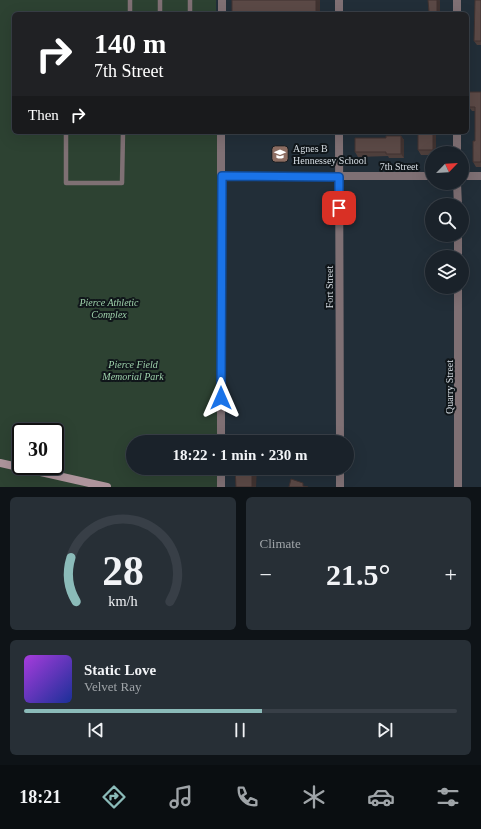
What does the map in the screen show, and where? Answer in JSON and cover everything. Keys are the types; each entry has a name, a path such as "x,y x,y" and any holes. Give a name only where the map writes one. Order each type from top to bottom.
{"street":[{"path":"222,0 222,12"},
{"path":"339,0 339,12"},
{"path":"457,0 457,12"},
{"path":"221,435 222,134"},
{"name":"Fort Street","path":"339,134 340,435"},
{"path":"457,134 457,146"},
{"name":"7th Street","path":"222,176 425,176"},
{"path":"469,176 481,176"},
{"name":"Quarry Street","path":"458,294 458,487"},
{"path":"0,463 107,487"},
{"path":"221,475 221,487"},
{"path":"340,475 340,487"}],"lane":[{"path":"130,0 130,12"},
{"path":"160,0 160,12"},
{"path":"190,0 190,12"},
{"path":"66,134 66,183 122,183 122,134"}],"green space":[{"name":"Pierce Athletic Complex","path":"0,0 216,0 216,12 12,12 12,134 217,134 218,435 126,435 126,475 218,475 218,487 0,487"}],"building":[{"path":"232,0 316,0 316,12 232,12"},
{"path":"428,0 437,0 437,12 429,12"},
{"path":"475,0 481,0 481,41 474,41"},
{"path":"469,92 481,92 481,162 473,162 473,141 475,141 475,107 469,107"},
{"path":"418,134 433,134 433,146 425,146 425,150 418,150"},
{"path":"386,136 401,136 401,154 386,154 386,152 355,152 355,138 386,138"},
{"path":"235,475 252,475 252,487 236,487"},
{"path":"291,479 303,483 303,486 308,487 289,487"}],"place":[{"name":"Agnes B Hennessey School","path":"280,154"}],"route":[{"path":"221,398 222,176 339,177 339,208"}],"park label":[{"name":"Pierce Field Memorial Park","path":"133,370"}]}
